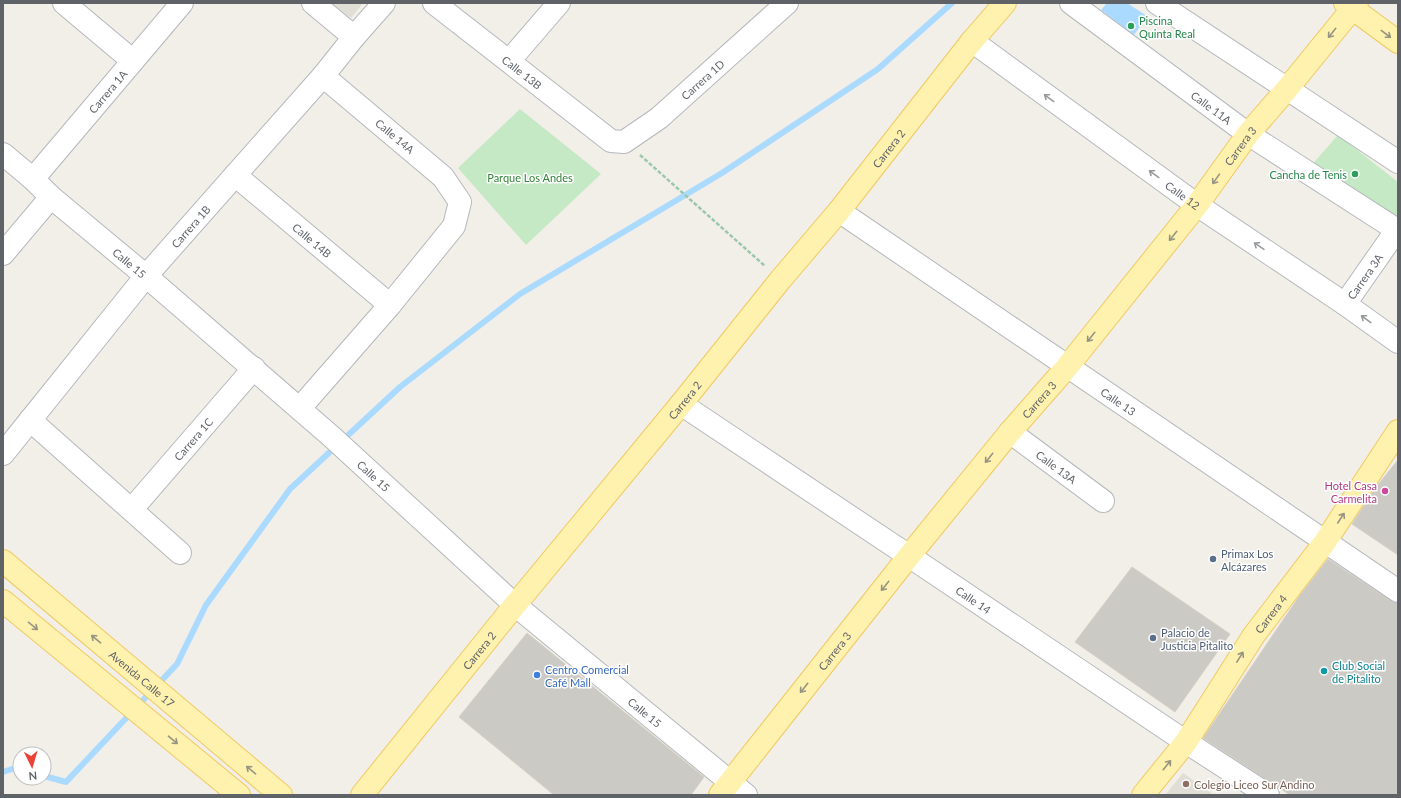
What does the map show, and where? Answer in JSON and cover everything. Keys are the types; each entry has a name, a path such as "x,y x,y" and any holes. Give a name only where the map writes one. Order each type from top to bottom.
{"main road":[{"name":"Carrera 2","path":"362,795 781,279 839,211 972,41 1005,3"},
{"name":"Carrera 3","path":"732,790 909,556 1010,432 1067,367 1197,205 1248,134 1287,89 1351,5"},
{"path":"1351,5 1398,42"},
{"name":"Carrera 4","path":"1143,795 1186,742 1254,635 1325,542 1398,431"},
{"name":"Avenida Calle 17","path":"3,561 281,795"},
{"path":"3,601 239,795"}],"street":[{"path":"64,3 133,61"},
{"name":"Carrera 1A","path":"34,179 182,3"},
{"path":"313,3 354,37"},
{"name":"Carrera 1B","path":"3,454 146,276 323,76 354,37 384,3"},
{"name":"Calle 13B","path":"434,3 509,61 618,141"},
{"path":"509,61 559,3"},
{"name":"Carrera 1D","path":"618,141 658,118 787,3"},
{"name":"Calle 11A","path":"1071,3 1248,134 1397,229"},
{"path":"1157,3 1398,162"},
{"name":"Calle 12","path":"972,41 1197,205 1345,304 1398,342"},
{"name":"Calle 14A","path":"323,76 443,177 460,202 454,226 390,305"},
{"name":"Calle 15","path":"3,154 34,179 51,197 300,408 340,443 515,605 732,790"},
{"name":"Calle 14B","path":"235,175 390,305"},
{"path":"3,254 51,197"},
{"name":"Calle 13","path":"839,211 1398,591"},
{"name":"Carrera 3A","path":"1345,304 1397,229"},
{"path":"300,408 390,305"},
{"name":"Carrera 1C","path":"132,509 254,368"},
{"name":"Calle 14","path":"680,404 1186,742 1268,795"},
{"path":"30,420 180,553"},
{"name":"Calle 13A","path":"1010,432 1103,501"}],"path":[{"path":"618,141 677,187 781,279"}],"shaded area":[{"path":"331,3 363,3 351,18"},
{"name":"Colegio Liceo Sur Andino","path":"1183,773 1214,795 1165,795"}],"green space":[{"name":"Parque Los Andes","path":"520,109 601,174 526,245 458,168"},
{"name":"Cancha de Tenis","path":"1338,135 1398,182 1398,216 1392,224 1310,167"}],"water":[{"name":"Piscina Quinta Real","path":"1107,3 1127,3 1147,16 1134,35 1101,10"}],"building":[{"name":"Hotel Casa Carmelita","path":"1398,460 1398,555 1352,524 1376,487"},
{"name":"Club Social de Pitalito","path":"1328,559 1391,601 1398,603 1398,795 1290,795 1203,738 1300,595"},
{"name":"Palacio de Justicia Pitalito","path":"1132,567 1230,634 1175,712 1075,642"},
{"name":"Centro Comercial Café Mall","path":"527,633 704,777 691,795 554,795 459,717"}],"waterway":[{"path":"52,778 66,782 177,664 206,605 290,489 400,387 520,294 722,173 878,69 952,3"},
{"path":"3,772 12,769"}],"place":[{"name":"Piscina Quinta Real","path":"1131,26"},
{"name":"Cancha de Tenis","path":"1355,174"},
{"name":"Hotel Casa Carmelita","path":"1385,491"},
{"name":"Primax Los Alcázares","path":"1213,559"},
{"name":"Palacio de Justicia Pitalito","path":"1153,638"},
{"name":"Club Social de Pitalito","path":"1324,671"},
{"name":"Centro Comercial Café Mall","path":"537,675"},
{"name":"Colegio Liceo Sur Andino","path":"1186,784"}]}
